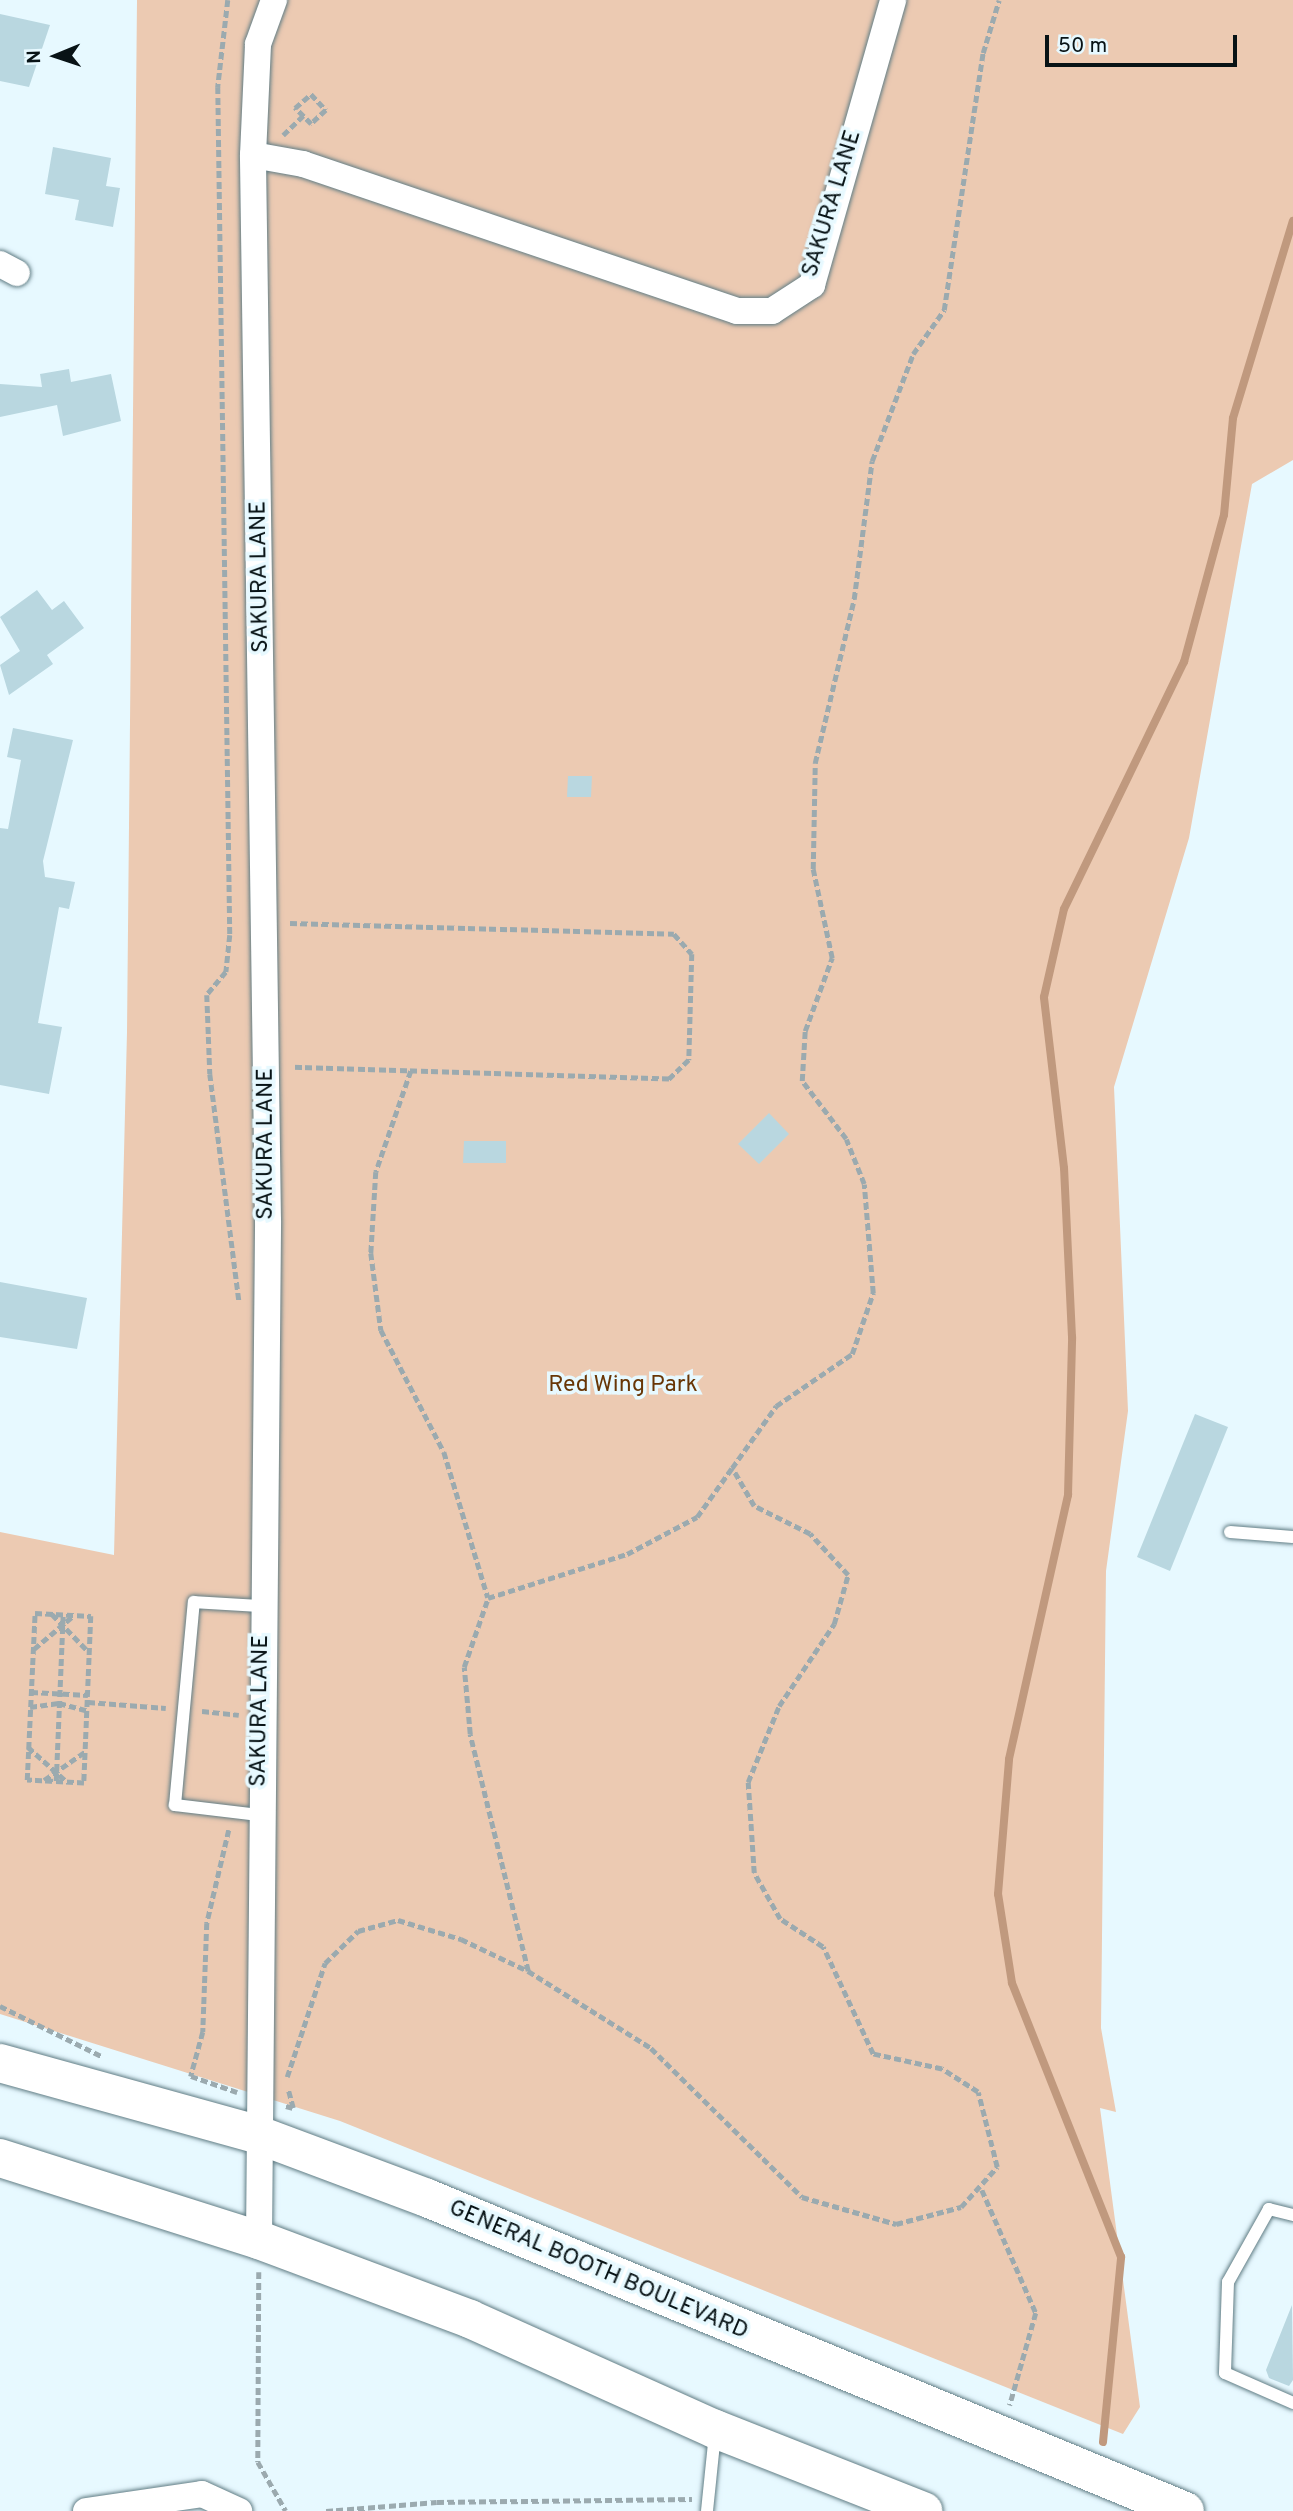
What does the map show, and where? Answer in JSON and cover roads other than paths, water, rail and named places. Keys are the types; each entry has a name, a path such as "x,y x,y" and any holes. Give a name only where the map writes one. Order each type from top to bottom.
{"highway":[{"name":"GENERAL BOOTH BOULEVARD","path":"0,2063 256,2116 472,2216 1185,2511"},
{"path":"0,2158 259,2254 470,2319 715,2429 923,2511"}],"street":[{"name":"SAKURA LANE","path":"259,2254 246,1813 262,1606 266,1067 253,155 258,44 274,0"},
{"name":"SAKURA LANE","path":"253,155 303,163 737,311 772,311 812,285 893,0"},
{"path":"86,2511 202,2494 239,2511"}],"lane":[{"path":"1230,1532 1293,1537"},
{"path":"246,1813 176,1804 194,1602 262,1606"},
{"path":"1293,2215 1269,2209 1228,2282 1225,2372 1293,2403"},
{"path":"707,2508 715,2429"}],"waterway":[{"path":"1103,2442 1121,2257 1012,1983 998,1894 1009,1759 1068,1495 1072,1337 1064,1168 1044,997 1064,909 1184,662 1224,515 1233,418 1293,221"}],"park label":[{"name":"Red Wing Park","path":"623,1386"}]}
